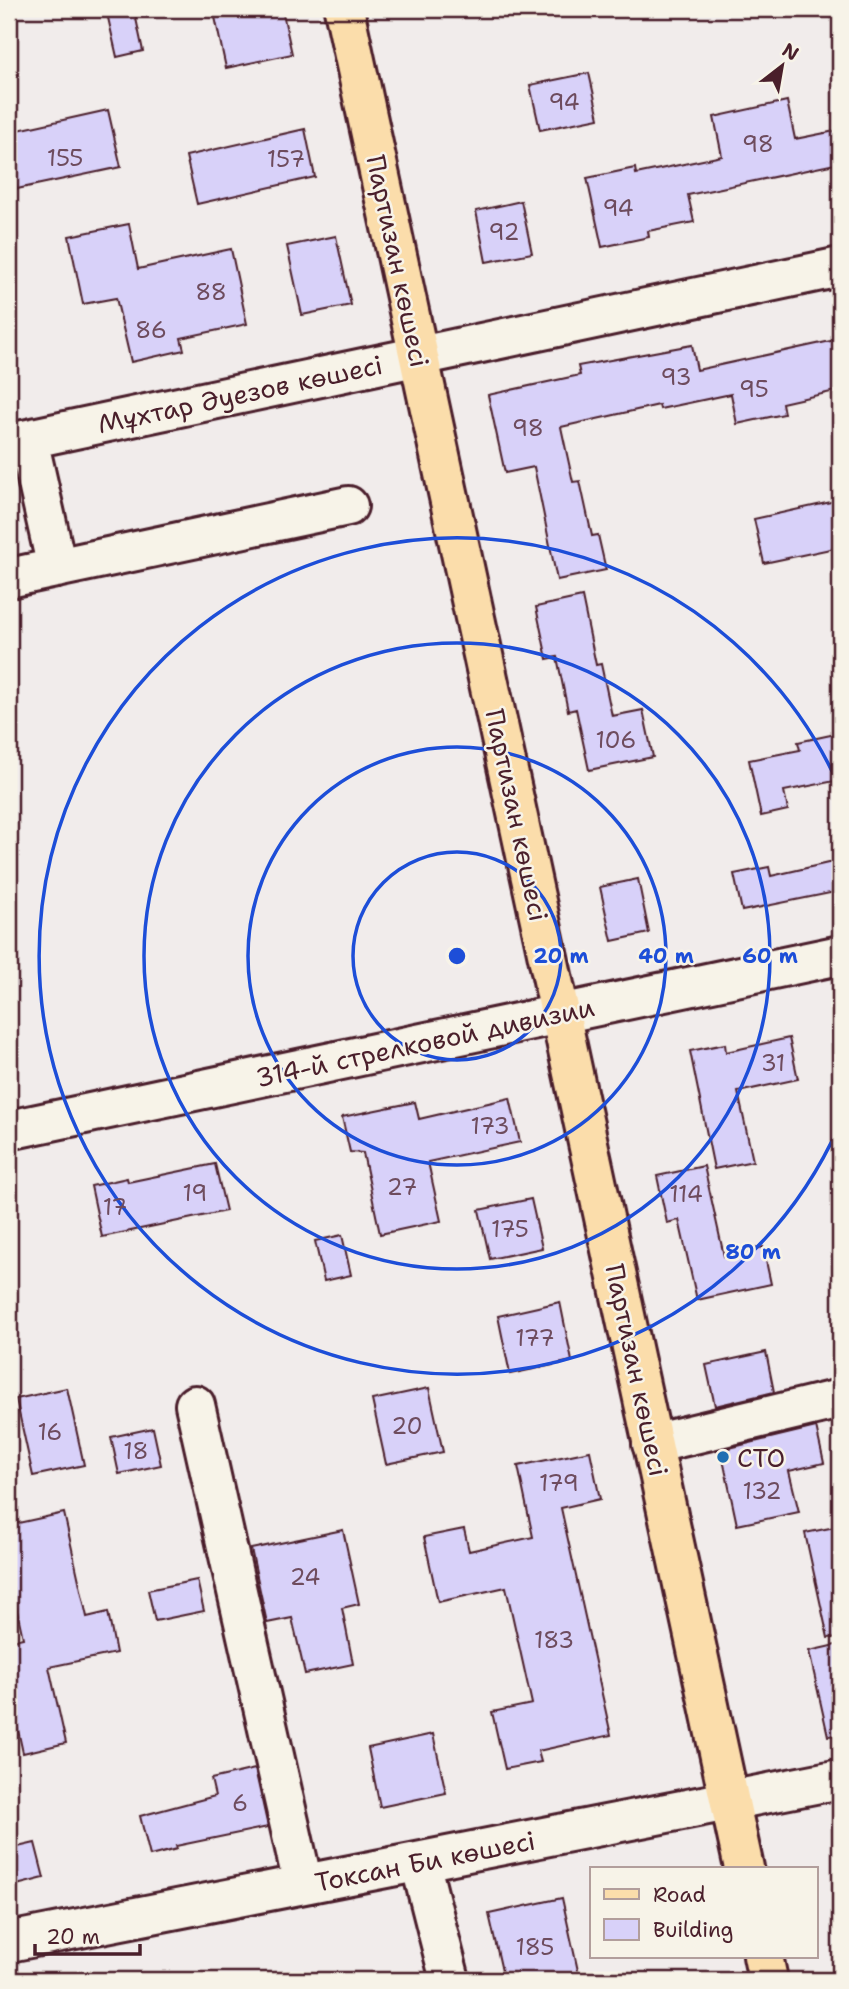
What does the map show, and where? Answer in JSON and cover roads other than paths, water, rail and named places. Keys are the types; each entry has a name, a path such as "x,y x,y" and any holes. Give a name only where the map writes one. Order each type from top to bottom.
{"main road":[{"name":"Партизан көшесі","path":"344,9 744,1867"},
{"path":"763,1958 768,1980"}],"street":[{"name":"Мұхтар Әуезов көшесі","path":"18,441 840,267"},
{"path":"18,441 57,568"},
{"path":"9,578 348,506"},
{"name":"314-й стрелковой дивизии","path":"9,1130 840,954"},
{"path":"652,1444 840,1399"},
{"path":"195,1405 303,1884"},
{"name":"Токсан Би көшесі","path":"9,1942 840,1779"},
{"path":"420,1862 450,1980"}],"place":[{"name":"СТО","path":"723,1457"}]}
